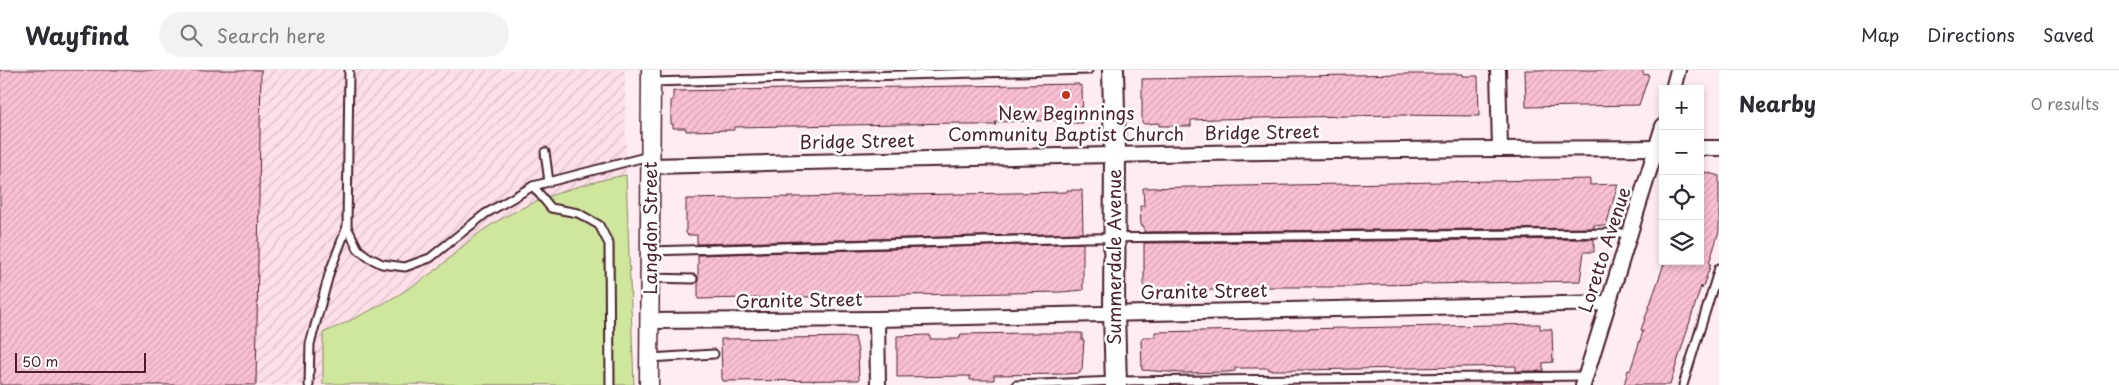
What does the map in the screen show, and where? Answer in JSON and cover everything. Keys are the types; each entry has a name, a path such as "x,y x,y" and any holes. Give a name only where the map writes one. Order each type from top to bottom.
{"main road":[{"name":"Summerdale Avenue","path":"1113,70 1116,383"}],"street":[{"path":"1498,70 1500,148"},
{"path":"1674,85 1678,70"},
{"name":"Langdon Street","path":"649,385 652,160 651,76"},
{"name":"Bridge Street","path":"652,160 1500,148 1659,148"},
{"path":"1704,148 1719,148"},
{"name":"Loretto Avenue","path":"1585,380 1608,303 1659,151"},
{"name":"Granite Street","path":"650,321 1608,303"},
{"path":"877,318 878,385"}],"lane":[{"path":"309,385 310,344 330,271 347,227 349,70"},
{"path":"651,76 1088,70"},
{"path":"545,152 549,182"},
{"path":"347,227 358,248 368,257 382,264 405,267 430,258 485,214 533,186 652,160"},
{"path":"533,186 551,208 578,213 598,225 609,244 610,385"},
{"path":"650,251 1114,238 1631,233"},
{"path":"1683,385 1719,268"},
{"path":"650,278 693,279"},
{"path":"650,358 714,354"},
{"path":"1016,385 1585,380"}],"shaded area":[{"path":"0,70 625,70 626,175 587,183 431,274 381,306 323,333 324,385 0,385"}],"green space":[{"path":"626,175 634,385 323,384 323,333 364,314 416,284 437,269 480,232 504,217 537,201 572,188"}],"building":[{"path":"0,70 261,70 256,385 0,385"},
{"path":"1525,70 1643,70 1643,74 1649,75 1639,105 1526,107"},
{"path":"1463,74 1463,76 1478,76 1479,116 1395,115 1216,119 1191,120 1191,126 1159,126 1159,123 1144,124 1142,122 1142,79"},
{"path":"1079,84 1079,86 1082,86 1083,123 1068,123 1068,120 995,122 996,125 960,125 960,123 734,127 734,130 686,131 686,128 673,128 673,124 671,124 673,91"},
{"path":"1705,172 1719,176 1719,231 1709,264 1711,264 1702,289 1701,286 1670,385 1624,385 1664,265 1704,265"},
{"path":"1590,179 1590,185 1618,184 1606,226 1594,225 1594,228 1144,232 1144,226 1141,226 1140,206 1144,206 1143,188"},
{"path":"1067,190 1082,190 1083,233 697,244 697,235 688,235 686,233 686,199 1067,192"},
{"path":"1594,239 1594,252 1584,252 1580,281 1350,287 1243,287 1243,290 1144,290 1144,243"},
{"path":"1083,243 1083,290 698,299 698,255"},
{"path":"1540,324 1540,329 1551,329 1552,331 1553,362 1543,363 1543,371 1516,371 1516,366 1300,370 1235,368 1235,371 1227,372 1182,373 1142,370 1141,339 1143,337 1155,337 1155,332"},
{"path":"1082,333 1082,340 1084,340 1082,370 1080,370 1080,373 994,375 994,380 970,380 970,376 897,377 897,336 930,335 930,339 959,339 961,334"},
{"path":"855,337 858,351 859,380 723,381 722,378 721,339"},
{"path":"1517,382 1543,382 1543,385 1517,385"}],"place":[{"name":"New Beginnings Community Baptist Church","path":"1066,95"}]}
